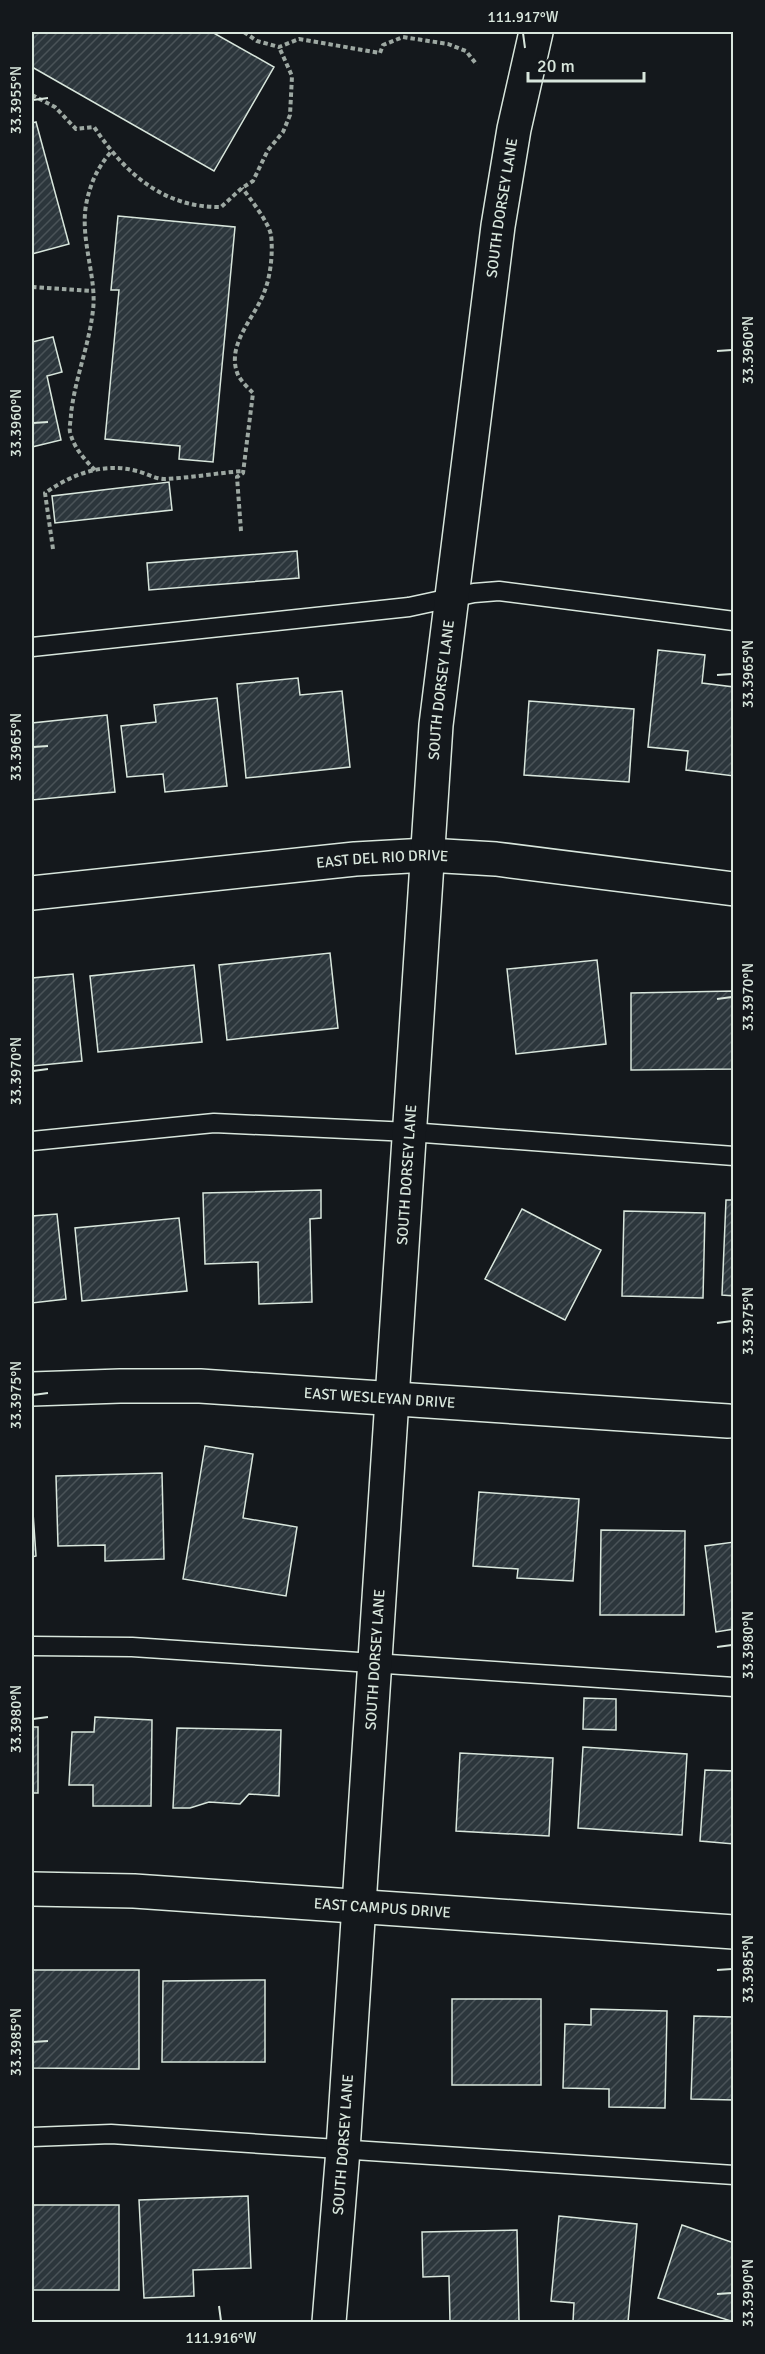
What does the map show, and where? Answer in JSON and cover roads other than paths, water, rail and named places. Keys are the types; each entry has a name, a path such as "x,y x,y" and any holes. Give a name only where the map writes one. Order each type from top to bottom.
{"street":[{"name":"SOUTH DORSEY LANE","path":"329,2322 343,2150 436,725 498,226 514,129 536,32"},
{"name":"EAST DEL RIO DRIVE","path":"32,893 355,859 427,855 496,859 734,889"},
{"name":"EAST WESLEYAN DRIVE","path":"32,1389 200,1386 728,1421"},
{"name":"EAST CAMPUS DRIVE","path":"32,1889 134,1891 734,1932"}],"lane":[{"path":"32,647 406,608 474,593 499,591 734,621"},
{"path":"32,1141 214,1122 410,1132 734,1156"},
{"path":"32,1646 132,1647 734,1686"},
{"path":"32,2137 111,2134 734,2175"}]}
